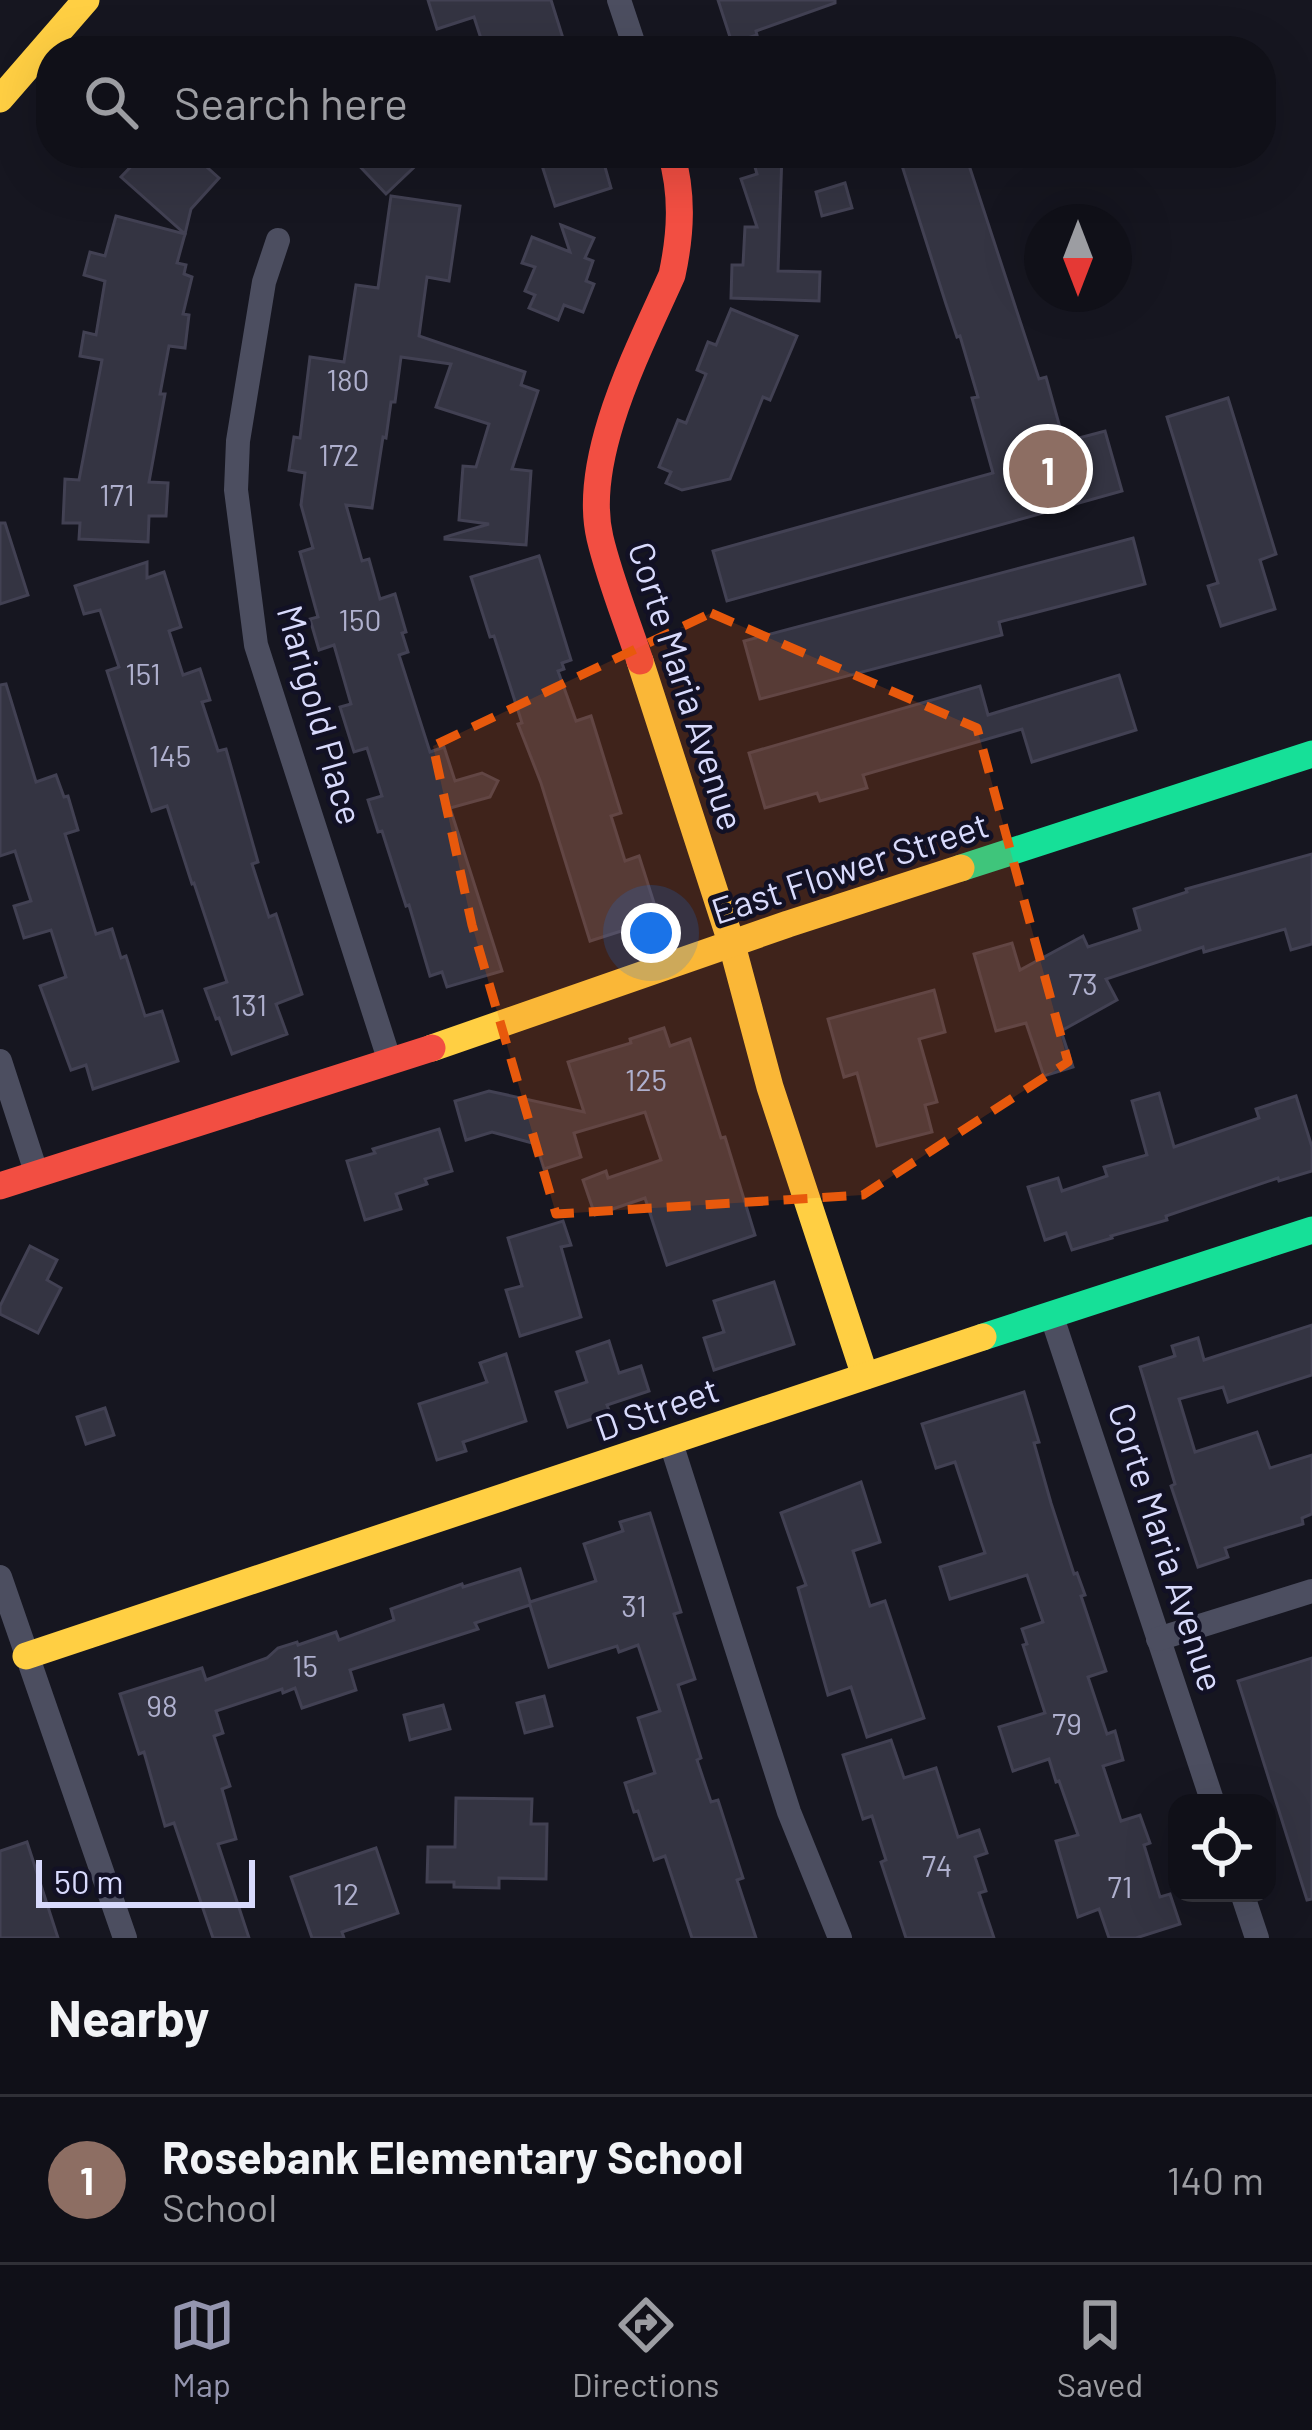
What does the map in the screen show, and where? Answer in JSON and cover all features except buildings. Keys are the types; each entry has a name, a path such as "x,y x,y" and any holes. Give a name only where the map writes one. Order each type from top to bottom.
{"street":[{"path":"55,36 86,0"},
{"path":"619,0 631,36"},
{"path":"0,99 36,58"},
{"name":"Corte Maria Avenue","path":"674,168 680,192 679,249 606,440 597,482 599,535 865,1376"},
{"name":"Marigold Place","path":"278,240 264,282 238,441 236,490 249,599 256,645 390,1062"},
{"name":"East Flower Street","path":"0,1186 390,1062 788,924 1312,754"},
{"path":"0,1061 37,1174"},
{"name":"D Street","path":"26,1656 1312,1231"},
{"name":"Corte Maria Avenue","path":"1051,1314 1210,1794"},
{"path":"671,1444 789,1813 840,1938"},
{"path":"0,1577 125,1938"},
{"path":"1158,1639 1312,1591"},
{"path":"1245,1902 1257,1938"}],"highlighted area":[{"path":"711,613 977,728 1068,1062 863,1195 556,1214 472,925 433,746"}],"traffic: fast":[{"path":"961,868 1312,754"},
{"path":"983,1337 1312,1230"}],"traffic: slow":[{"path":"55,36 86,0"},
{"path":"0,99 36,58"},
{"path":"640,661 732,945 770,1087 865,1376"},
{"path":"432,1048 961,868"},
{"path":"26,1656 983,1337"}],"traffic: jam":[{"path":"640,661 604,554 596,507 599,473 617,404 672,275 679,214 674,168"},
{"path":"0,1186 432,1048"}],"place":[{"name":"Rosebank Elementary School","path":"1048,469"}]}
